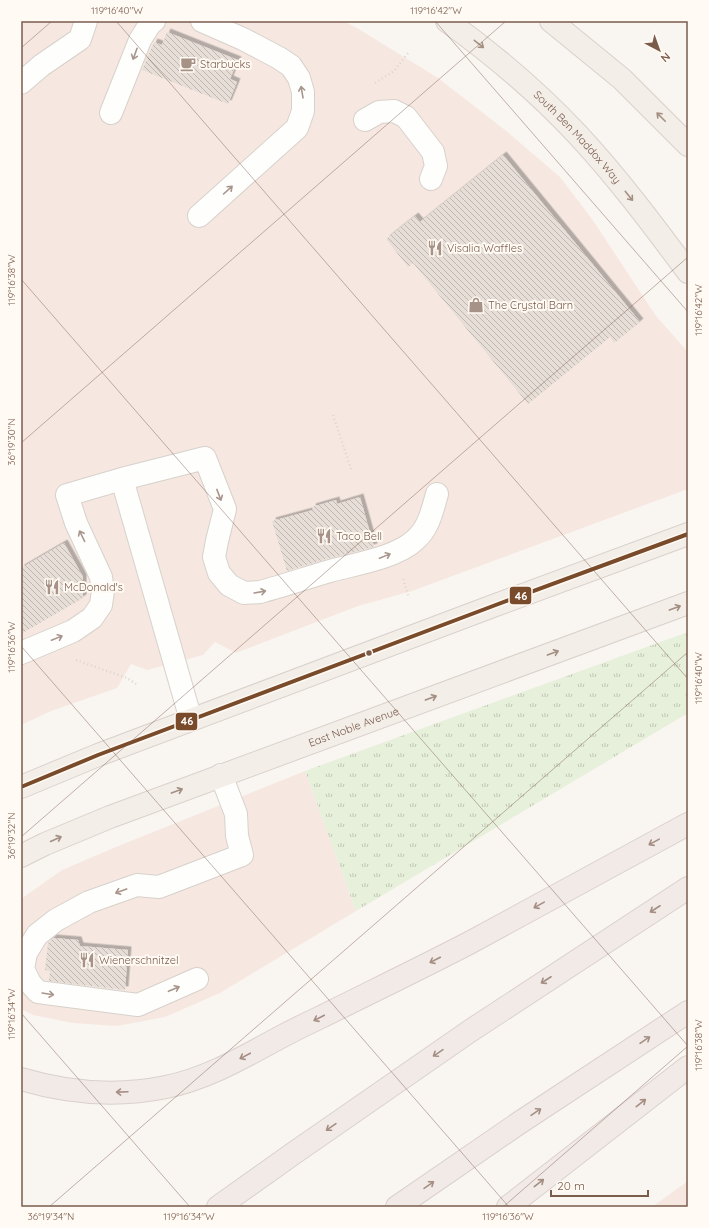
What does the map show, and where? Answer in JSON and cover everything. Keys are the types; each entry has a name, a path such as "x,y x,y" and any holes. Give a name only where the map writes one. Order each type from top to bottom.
{"highway":[{"path":"21,1079 41,1085 76,1091 118,1092 166,1087 183,1083 216,1071 470,942 688,824"},
{"path":"218,1207 300,1148 470,1031 688,888"},
{"path":"397,1207 519,1123 688,1012"},
{"path":"508,1207 688,1067"}],"main road":[{"name":"South Ben Maddox Way","path":"448,21 502,63 543,100 578,135 647,218 688,272"},
{"path":"551,21 568,33 622,79 688,145"},
{"path":"21,787 72,765 688,534"},
{"name":"East Noble Avenue","path":"21,856 110,816 688,603"}],"lane":[{"path":"21,83 42,65 80,39 86,21"},
{"path":"111,113 140,40 150,24 154,21"},
{"path":"199,216 297,128 304,111 303,92 299,78 291,66 243,39 202,21"},
{"path":"372,116 394,111 406,117 433,152 436,166 431,179"},
{"path":"21,653 73,631 92,618 101,605 103,591 101,577 76,523 67,495 122,479 205,458 225,508 214,557 219,573 229,585 244,593 260,592 379,558 405,548 423,531 431,516 437,494"},
{"path":"122,479 191,720"},
{"path":"197,979 138,1005 38,992 30,983 23,969 26,953 37,935 56,920 88,902 137,885 160,887 242,855 237,836 236,814 221,775"}],"path":[{"path":"372,116 375,83 394,71 408,53"},
{"path":"333,415 351,468"},
{"path":"74,660 127,678 136,684"}],"shaded area":[{"path":"21,21 343,21 357,28 438,78 505,130 560,177 592,219 656,316 688,352 688,489 412,591 358,606 236,653 215,642 203,655 147,670 131,664 117,688 51,711 21,725"},
{"path":"305,771 356,911 220,993 165,1017 117,1026 73,1023 33,1015 21,1009 21,899 62,870"},
{"path":"688,1181 688,1207 652,1207"}],"green space":[{"path":"688,632 688,713 356,911 305,771"}],"building":[{"name":"Starbucks","path":"167,32 238,60 230,79 237,82 228,104 142,70 154,42 162,45"},
{"path":"503,155 640,322 614,343 610,337 528,404 413,263 408,267 386,239 415,216 420,222"},
{"name":"Taco Bell","path":"360,497 374,547 287,571 272,521 313,510 312,507 336,500 337,504"},
{"name":"McDonald's","path":"64,543 83,577 83,598 21,634 21,568"},
{"name":"Wienerschnitzel","path":"53,938 78,940 80,946 128,950 125,990 49,981 50,971 45,970 48,943"}],"transit line":[{"name":"46","path":"21,787 98,755 688,534"}],"place":[{"name":"Starbucks","path":"188,64"},
{"name":"Visalia Waffles","path":"435,248"},
{"name":"The Crystal Barn","path":"476,305"},
{"name":"Taco Bell","path":"324,536"},
{"name":"McDonald's","path":"52,587"},
{"name":"Wienerschnitzel","path":"87,960"}]}
